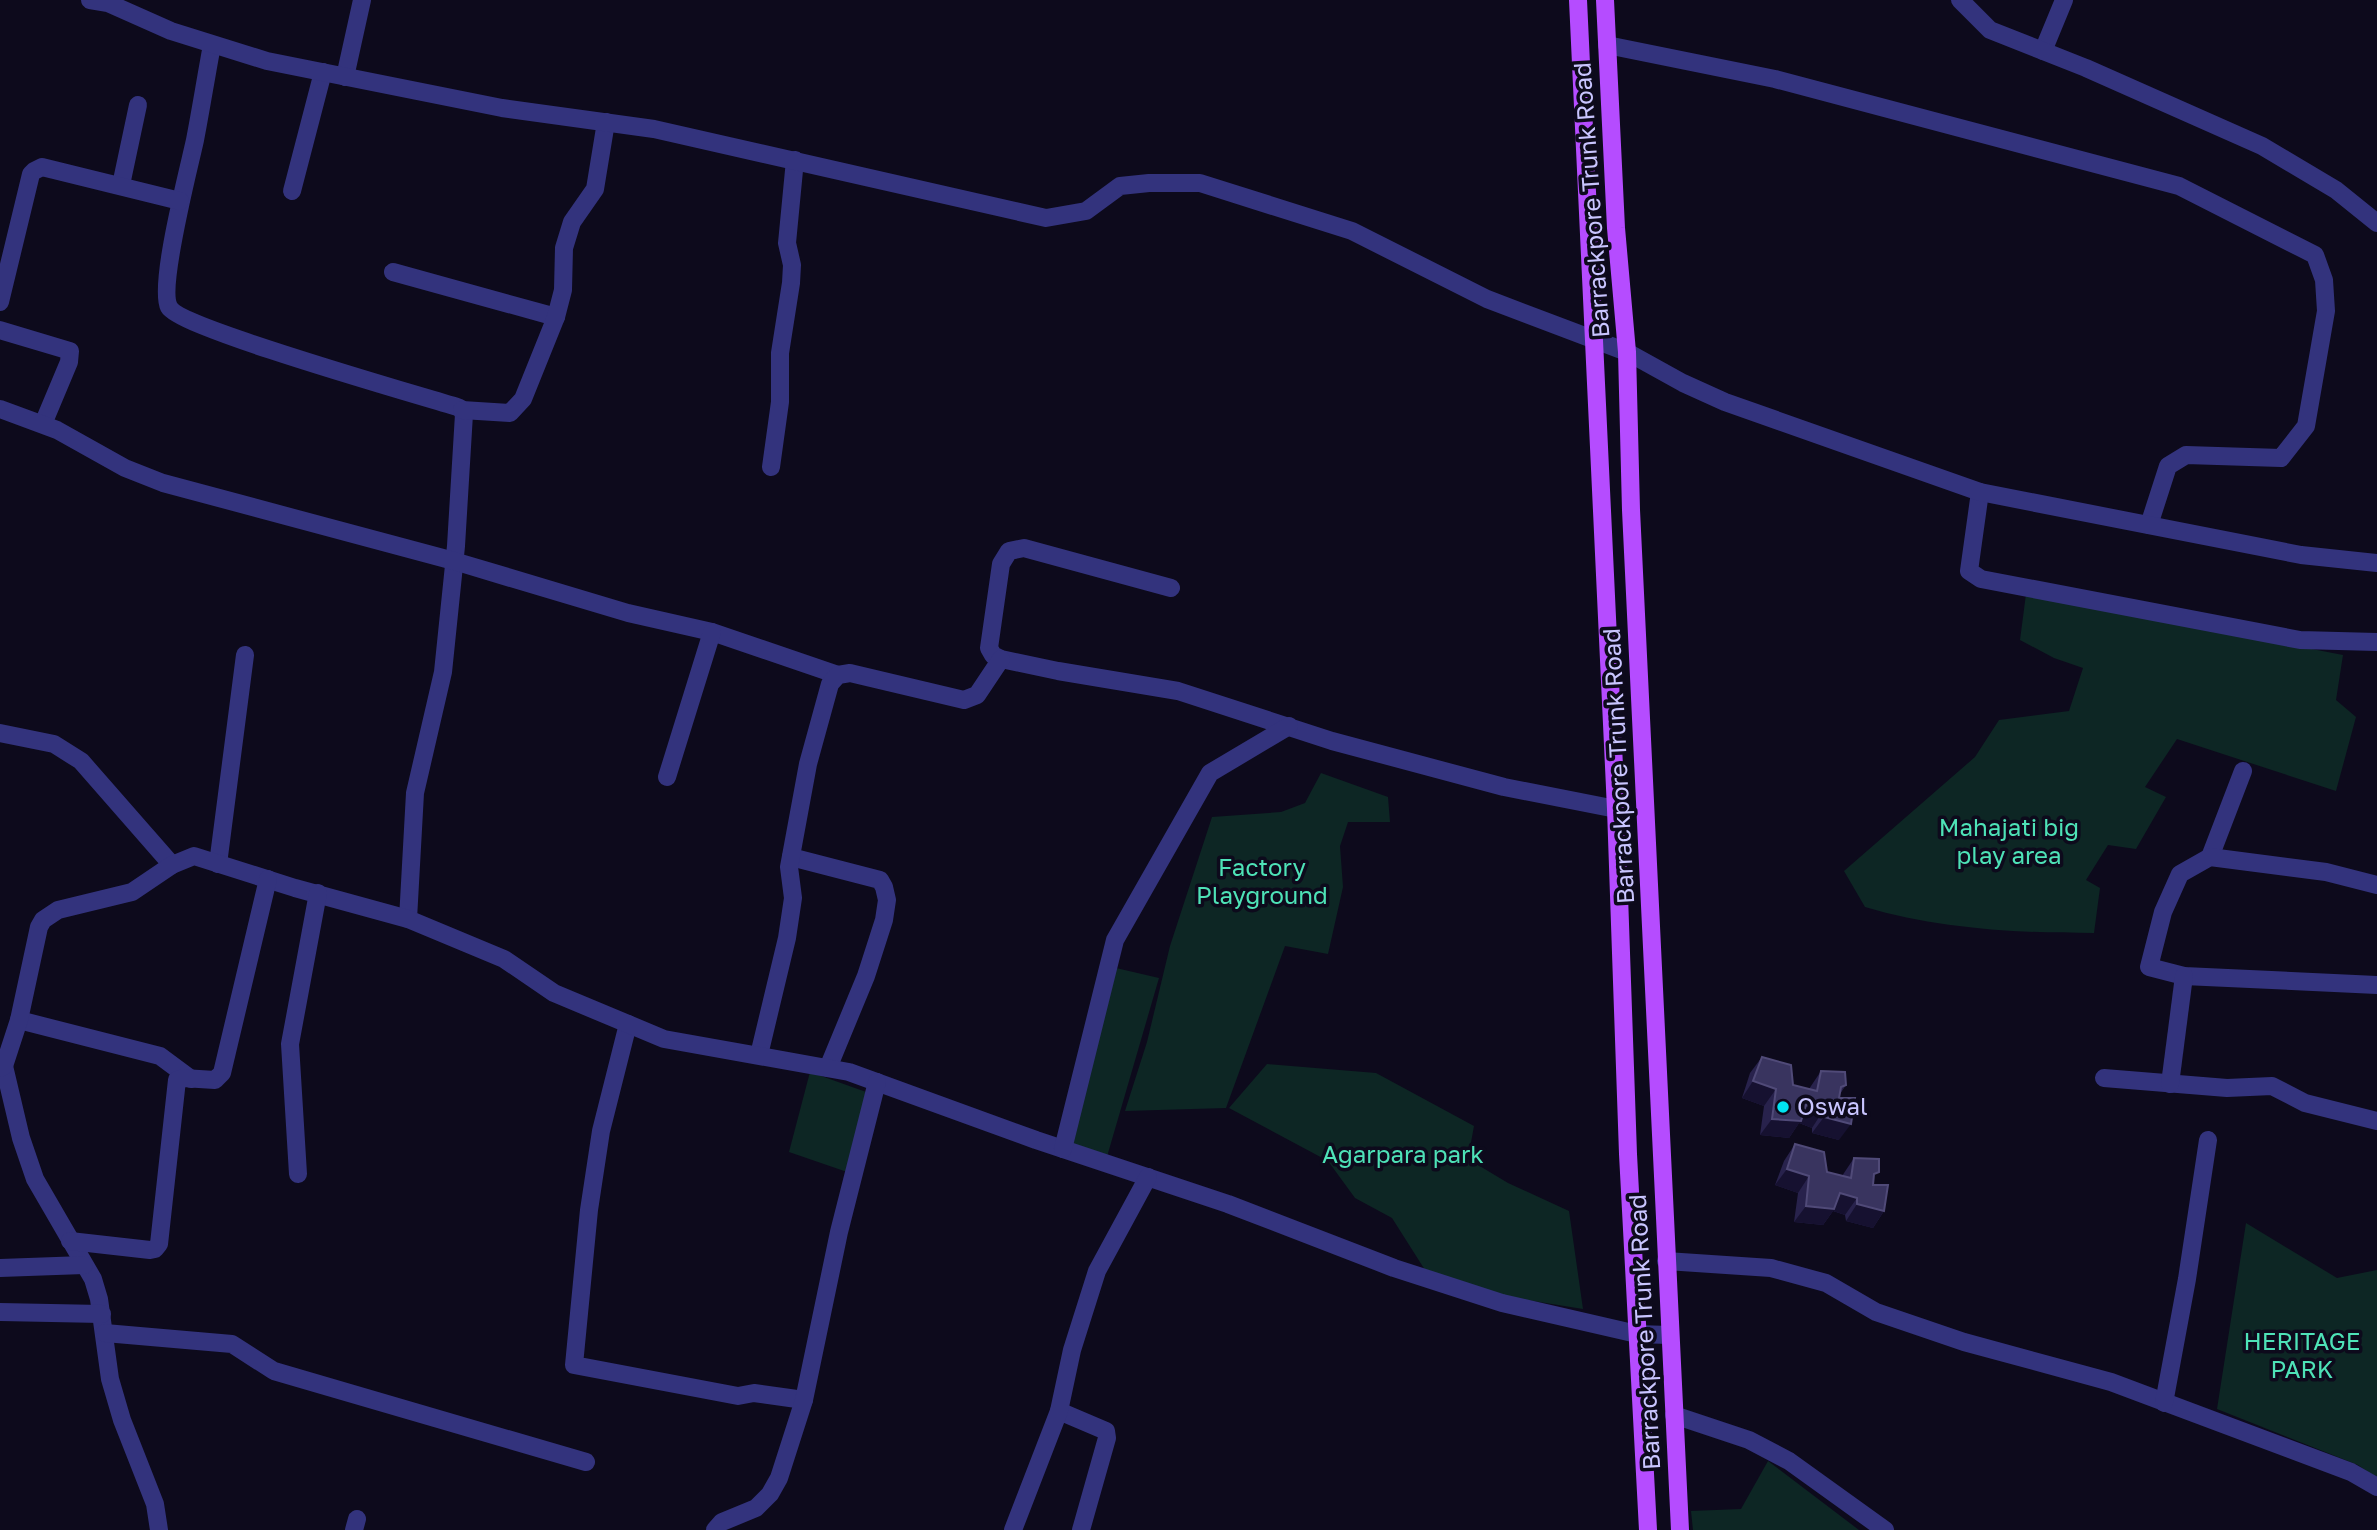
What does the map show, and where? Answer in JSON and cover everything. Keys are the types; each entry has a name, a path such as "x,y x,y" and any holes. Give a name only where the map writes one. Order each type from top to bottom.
{"main road":[{"name":"Barrackpore Trunk Road","path":"1578,0 1616,809 1628,1154 1648,1530"},
{"name":"Barrackpore Trunk Road","path":"1605,0 1616,228 1627,352 1631,510 1680,1530"}],"street":[{"path":"90,0 108,3 212,46 267,61 502,108 654,129 1046,218 1086,211 1120,186 1200,183 1352,231 1487,299 1627,352 1683,383 1725,402 1980,492 2301,555 2377,563"},
{"path":"345,77 362,0"},
{"path":"1960,0 1990,30 2262,145 2336,190 2377,223"},
{"path":"2043,51 2064,0"},
{"path":"1606,45 1775,79 2179,186 2315,255 2324,280 2326,311 2306,426 2281,458 2186,455 2168,466 2150,525"},
{"path":"212,46 195,141 180,201 167,291 169,307 174,313 248,343 462,410 510,413 523,399 556,317 563,290 564,248 572,222 595,189 606,122"},
{"path":"292,191 323,72"},
{"path":"121,186 138,105"},
{"path":"771,467 780,402 780,353 791,283 792,265 787,243 795,160"},
{"path":"0,302 34,170 42,167 180,201"},
{"path":"393,272 556,317"},
{"path":"0,330 70,351 69,362 43,424"},
{"path":"0,409 43,424 72,437 125,468 163,482 454,561 628,613 712,632 838,675 850,673 964,700 978,695 1001,659"},
{"path":"408,919 415,793 443,672 464,426 462,410"},
{"path":"1980,492 1969,572 1981,579 2300,640 2377,642"},
{"path":"1171,588 1024,548 1009,551 1001,564 989,648 993,655 1001,659 1178,691 1332,741 1503,787 1616,809"},
{"path":"667,777 712,632"},
{"path":"218,864 245,655"},
{"path":"759,1055 787,938 793,898 789,867 808,764 830,684 838,675"},
{"path":"1063,1149 1115,940 1210,773 1289,726"},
{"path":"0,733 54,744 82,761 172,865"},
{"path":"2210,857 2242,771"},
{"path":"159,1530 155,1504 122,1420 110,1379 102,1314 93,1279 35,1179 27,1160 2,1067 19,1020 39,927 43,920 58,910 132,892 172,865 194,856 408,919 505,959 554,993 664,1039 849,1072 1063,1149 1228,1204 1394,1268 1466,1292 1637,1334 1669,1335"},
{"path":"791,857 880,880 887,900 884,920 866,976 828,1068"},
{"path":"2377,885 2326,872 2210,857 2180,874 2163,912 2149,967 2184,976 2377,984"},
{"path":"70,1241 150,1250 159,1244 177,1080 215,1080 222,1073 268,879"},
{"path":"298,1174 290,1044 318,893"},
{"path":"2170,1084 2184,976"},
{"path":"19,1020 160,1056 191,1079"},
{"path":"628,1024 599,1144 589,1210 574,1365 738,1396 754,1393 804,1400"},
{"path":"2104,1078 2227,1088 2272,1086 2305,1103 2377,1121"},
{"path":"722,1528 756,1508 770,1494 779,1478 804,1400 839,1232 877,1082"},
{"path":"2164,1403 2187,1279 2208,1140"},
{"path":"1013,1530 1059,1411 1072,1350 1097,1270 1148,1177"},
{"path":"1666,1261 1771,1268 1826,1283 1876,1312 1964,1342 2111,1382 2351,1472 2377,1487"},
{"path":"0,1268 85,1265"},
{"path":"0,1312 102,1314"},
{"path":"105,1333 232,1344 274,1371 586,1462"},
{"path":"1059,1411 1105,1431 1107,1438 1081,1530"},
{"path":"1674,1415 1749,1440 1789,1461 1885,1530"}],"green space":[{"name":"Mahajati big play area","path":"2026,594 2343,655 2336,700 2356,717 2336,791 2177,739 2145,787 2166,797 2136,849 2108,845 2086,880 2100,888 2094,933 2036,932 1950,925 1865,907 1844,871 1975,757 1999,720 2069,711 2083,668 2054,658 2020,640"},
{"name":"Factory Playground","path":"1321,773 1388,797 1390,822 1348,822 1340,846 1343,887 1328,954 1285,946 1226,1108 1125,1111 1147,1042 1170,946 1212,817 1281,812 1305,803"},
{"path":"1116,968 1159,978 1106,1160 1063,1146"},
{"name":"Agarpara park","path":"1267,1064 1376,1073 1474,1126 1468,1159 1508,1183 1569,1211 1583,1309 1503,1296 1425,1270 1392,1218 1355,1198 1328,1161 1229,1108"},
{"path":"810,1072 869,1093 850,1173 789,1152"},
{"name":"HERITAGE PARK","path":"2246,1223 2337,1278 2377,1270 2377,1478 2358,1465 2217,1409"},
{"path":"1768,1461 1859,1530 1693,1530 1691,1511 1741,1509"}],"building":[{"path":"1762,1057 1791,1065 1793,1085 1817,1091 1821,1071 1845,1072 1846,1085 1841,1087 1839,1098 1855,1098 1851,1124 1824,1117 1823,1111 1806,1105 1801,1121 1772,1119 1776,1089 1753,1081"},
{"path":"1795,1144 1824,1152 1827,1172 1851,1178 1854,1158 1879,1159 1879,1172 1874,1174 1873,1185 1888,1185 1884,1211 1857,1204 1857,1198 1840,1193 1834,1209 1806,1206 1809,1176 1787,1169"}],"place":[{"name":"Oswal","path":"1783,1107"}]}
